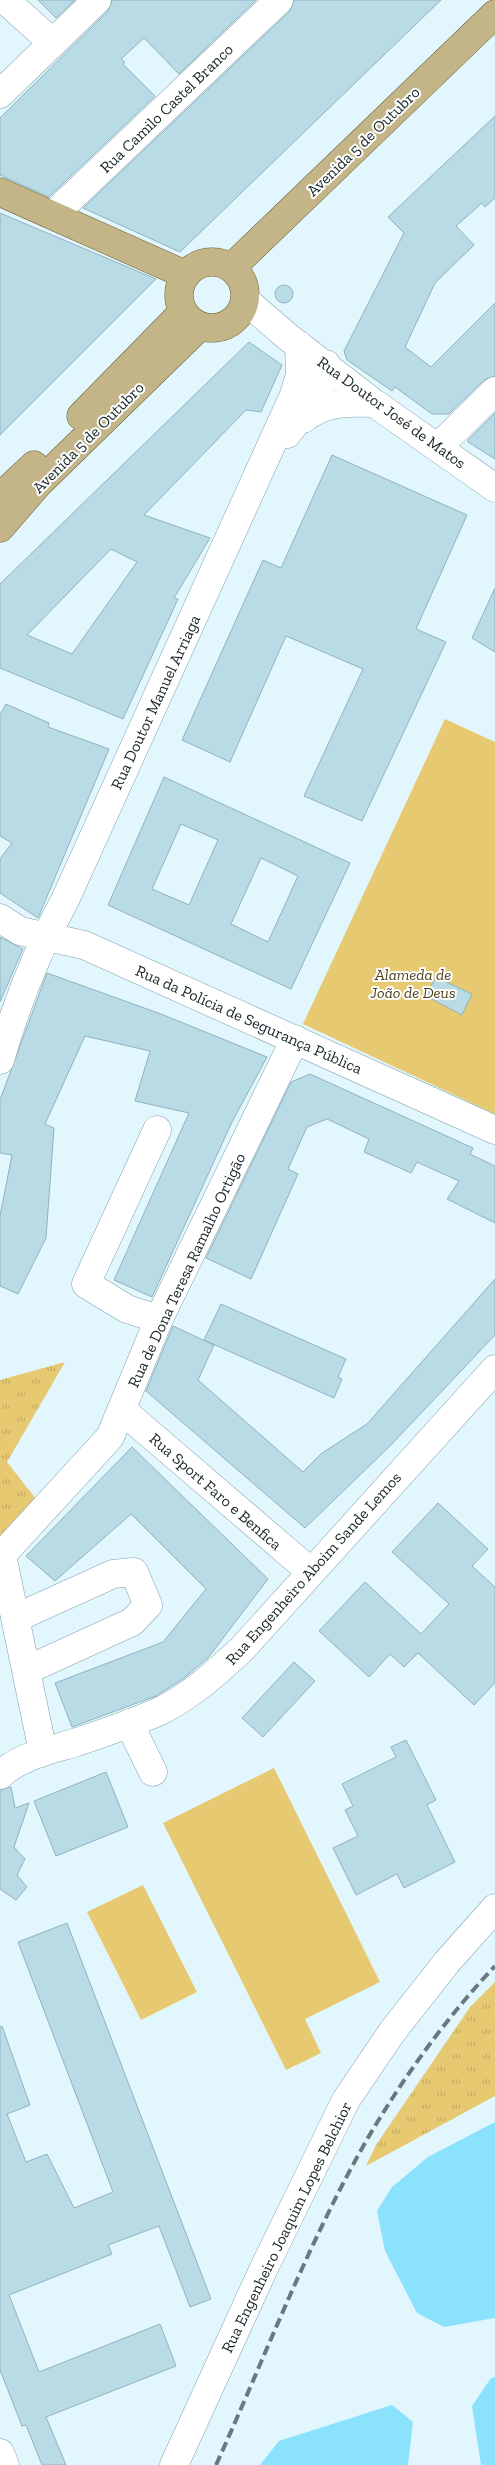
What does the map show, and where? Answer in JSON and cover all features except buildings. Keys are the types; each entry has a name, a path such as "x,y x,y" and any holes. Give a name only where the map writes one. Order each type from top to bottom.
{"main road":[{"name":"Avenida 5 de Outubro","path":"240,291 495,14"},
{"name":"Avenida 5 de Outubro","path":"240,291 495,38"},
{"path":"0,192 186,275"},
{"path":"207,263 222,264 240,291 221,328 191,319 179,295 186,275 193,268 207,263"},
{"name":"Avenida 5 de Outubro","path":"0,497 191,319"},
{"name":"Avenida 5 de Outubro","path":"0,528 39,483 191,319"}],"street":[{"path":"5,0 53,43"},
{"path":"0,94 97,0"},
{"name":"Rua Camilo Castel Branco","path":"53,215 279,0"},
{"name":"Rua Doutor José de Matos","path":"240,291 268,331 308,351 374,403 438,446 495,488"},
{"name":"Rua Doutor Manuel Arriaga","path":"0,1060 4,1021 64,900 262,467 294,395 308,351"},
{"name":"Rua Doutor Manuel Arriaga","path":"262,467 318,395 308,351"},
{"path":"438,446 495,391"},
{"name":"Rua Doutor Manuel Arriaga","path":"292,427 313,410 340,402 374,403"},
{"name":"Rua da Polícia de Segurança Pública","path":"0,918 20,931 84,945 495,1130"},
{"name":"Rua de Dona Teresa Ramalho Ortigão","path":"1,1556 110,1437 159,1319 295,1039"},
{"path":"156,1130 86,1284 127,1309 159,1319"},
{"name":"Rua Engenheiro Aboim Sande Lemos","path":"0,1775 9,1766 43,1752 161,1711 202,1686 242,1649 482,1387"},
{"name":"Rua Sport Faro e Benfica","path":"122,1410 311,1572"},
{"path":"1,1556 16,1618 43,1752"},
{"path":"16,1618 113,1574 134,1572 148,1605 132,1622 27,1670"},
{"path":"129,1723 153,1772"},
{"name":"Rua Engenheiro Joaquim Lopes Belchior","path":"174,2465 263,2270 346,2100 398,2024 447,1962 495,1908"},
{"path":"0,2452 5,2465"}],"green space":[{"name":"Alameda de João de Deus","path":"445,719 495,742 495,1114 303,1024"},
{"path":"65,1362 7,1462 36,1499 0,1538 0,1380"},
{"path":"274,1768 380,1982 305,2019 321,2053 286,2070 163,1823"},
{"path":"143,1885 197,1992 141,2020 87,1912"},
{"path":"495,1982 495,2096 366,2166 376,2145 470,2007"}],"water":[{"path":"495,2122 495,2318 444,2327 417,2313 385,2251 377,2211 392,2187 428,2157"},
{"path":"495,2377 495,2465 481,2465 472,2406 491,2378"},
{"path":"392,2405 413,2422 408,2465 260,2465 279,2441"}],"railway":[{"path":"216,2465 307,2257 347,2175 397,2091 428,2047 477,1985 495,1966"}]}
